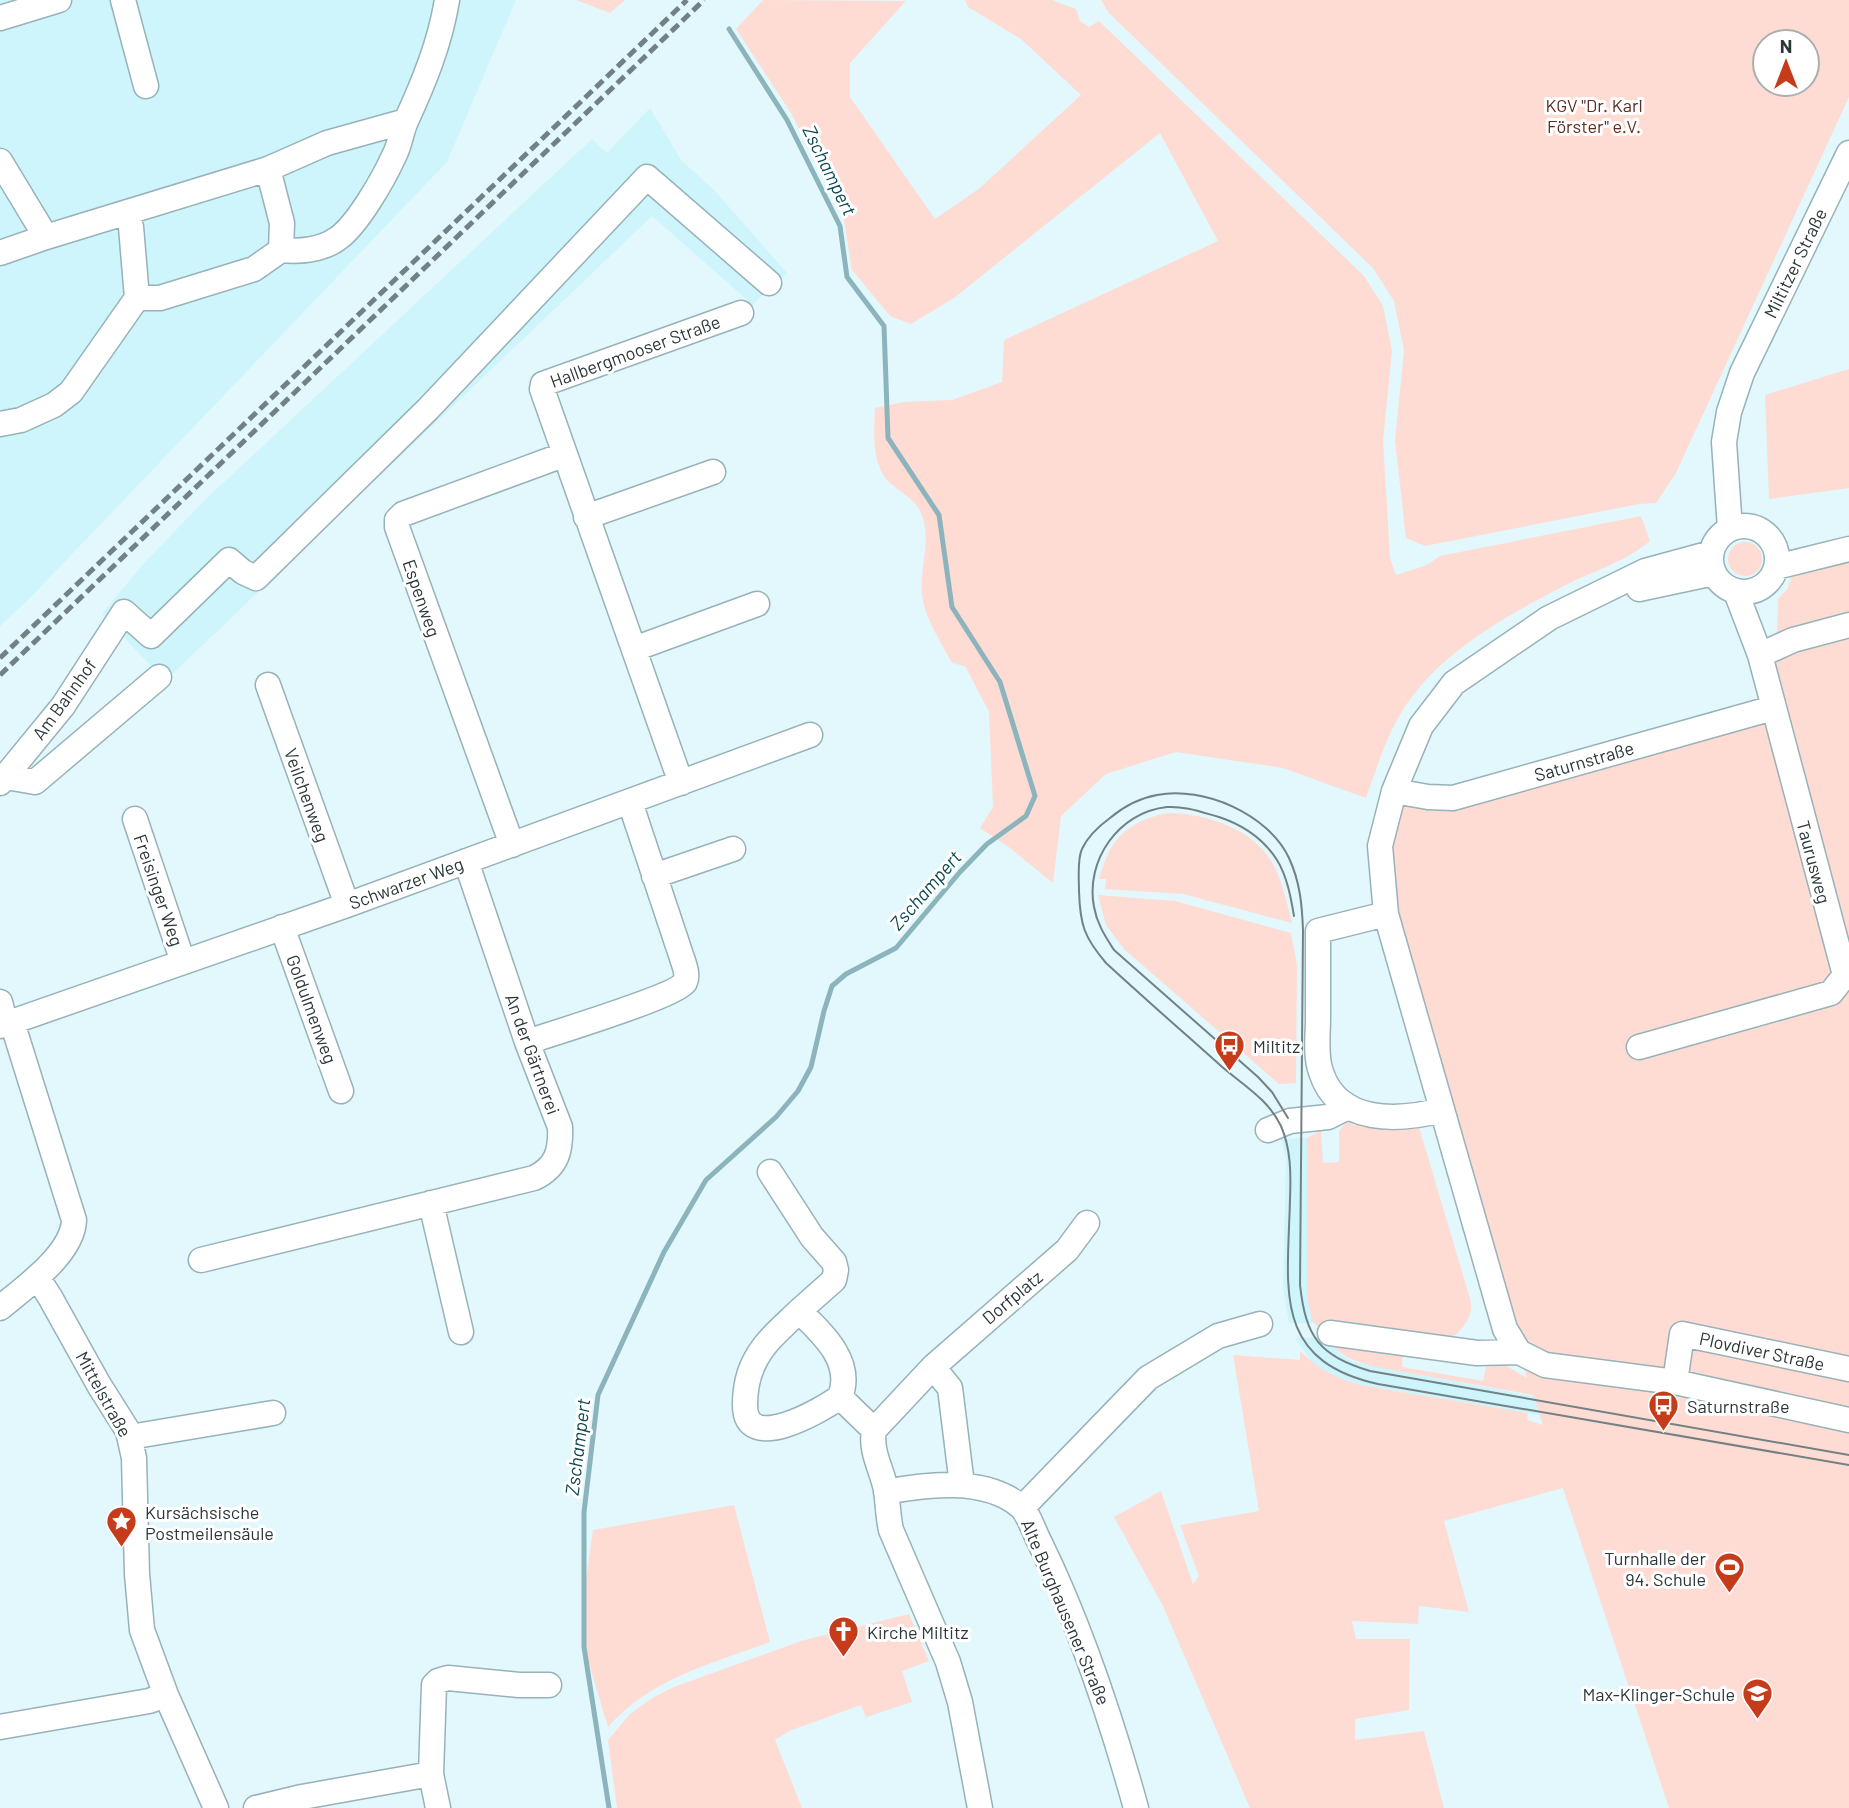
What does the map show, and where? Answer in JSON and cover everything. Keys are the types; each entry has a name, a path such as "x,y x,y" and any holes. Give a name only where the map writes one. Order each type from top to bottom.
{"street":[{"path":"0,18 59,0"},
{"path":"122,0 146,86"},
{"path":"137,298 160,298 254,269 281,250 297,251 337,240 372,196 395,155 435,50 447,0"},
{"path":"0,253 268,169 327,143 406,121"},
{"name":"Miltitzer Straße","path":"1740,528 1742,373 1849,153"},
{"path":"0,161 46,237"},
{"path":"268,169 282,223 281,250"},
{"name":"Am Bahnhof","path":"3,780 62,706 124,612 151,636 229,560 243,572 256,578 428,409 646,177 769,284"},
{"path":"0,424 21,420 54,405 71,392 137,298 131,228 127,212"},
{"name":"Hallbergmooser Straße","path":"681,783 563,456 542,389 543,384 741,313"},
{"name":"Espenweg","path":"512,845 468,730 397,527 397,520 403,514 563,456"},
{"path":"586,517 713,472"},
{"path":"1740,528 1765,535 1775,557 1769,581 1746,591 1723,585 1712,563 1718,538 1740,528"},
{"path":"1775,557 1849,543"},
{"path":"1775,557 1849,549"},
{"path":"1519,1352 1505,1329 1386,914 1380,846 1394,791 1421,726 1454,683 1549,618 1712,563"},
{"name":"Taurusweg","path":"1639,1047 1831,993 1845,975 1773,708 1746,591"},
{"path":"634,649 758,604"},
{"path":"1760,655 1793,640 1849,625"},
{"path":"3,780 35,782 159,677"},
{"name":"Veilchenweg","path":"268,685 347,905"},
{"name":"Saturnstraße","path":"1394,791 1453,798 1773,708"},
{"name":"Schwarzer Weg","path":"4,1017 183,962 347,905 810,735"},
{"path":"527,1042 660,996 684,984 686,979 683,961 630,802"},
{"name":"Freisinger Weg","path":"135,819 183,962"},
{"path":"654,876 733,849"},
{"name":"An der Gärtnerei","path":"201,1260 534,1178 545,1173 556,1160 560,1127 527,1042 466,861"},
{"path":"1386,914 1318,931 1320,1071 1327,1086 1348,1107 1363,1114 1404,1118 1442,1110"},
{"name":"Goldulmenweg","path":"282,927 341,1091"},
{"path":"0,1308 37,1277 74,1232 74,1220 4,1017"},
{"path":"1268,1130 1290,1121 1328,1117 1348,1107"},
{"path":"771,1172 812,1237 834,1262 836,1270 834,1280 799,1311 768,1340 755,1359 745,1394 745,1413 750,1424 759,1429 777,1428 802,1419 840,1398 844,1386 843,1367 830,1345 799,1311"},
{"path":"431,1203 461,1332"},
{"name":"Dorfplatz","path":"874,1430 933,1367 1067,1250 1087,1223"},
{"name":"Mittelstraße","path":"37,1277 99,1385 121,1417 130,1437 135,1468 139,1615 142,1630 166,1695 216,1808"},
{"name":"Alte Burghausener Straße","path":"1136,1808 1111,1718 1051,1567 1023,1508 1148,1378 1217,1336 1260,1324"},
{"path":"1330,1333 1477,1353 1519,1352 1545,1364 1675,1382 1849,1420"},
{"name":"Plovdiver Straße","path":"1675,1382 1682,1334 1849,1369"},
{"path":"933,1367 950,1388 962,1485"},
{"path":"840,1398 874,1430 871,1443 886,1492 891,1530 948,1661 961,1702 981,1808"},
{"path":"130,1437 273,1413"},
{"path":"886,1492 962,1485 976,1487 1023,1508"},
{"path":"438,1808 431,1774 432,1692 438,1681 448,1678 519,1685 550,1685"},
{"path":"0,1727 149,1701 166,1695"},
{"path":"256,1808 431,1774"}],"shaded area":[{"path":"0,0 516,0 447,162 29,599 0,626"},
{"path":"650,108 681,160 714,190 787,273 771,291 767,289 753,305 652,216 165,681 102,614 145,562 207,498 592,139 607,153"},
{"path":"1307,1138 1307,1296 1314,1323 1289,1323 1283,1288 1286,1159 1281,1139"},
{"path":"1325,1337 1340,1354 1353,1362 1547,1399 1540,1415 1360,1385 1334,1377 1313,1364 1295,1338"}],"green space":[{"path":"576,0 625,0 610,13"},
{"path":"763,0 906,1 850,63 850,97 935,219 980,188 1081,95 1021,39 968,7 965,0 1052,0 1076,9 1080,21 1089,27 1099,21 1364,276 1383,306 1392,351 1383,441 1390,558 1396,575 1427,565 1440,556 1641,516 1650,541 1619,561 1514,613 1465,645 1442,664 1422,684 1405,707 1387,740 1366,798 1283,768 1176,752 1106,774 1061,816 1053,883 980,828 993,807 989,712 965,666 952,663 926,612 922,594 926,540 923,519 917,506 891,484 880,468 875,449 875,408 904,402 952,400 1002,382 1004,340 1218,241 1160,133 954,298 911,324 890,316 852,270 843,214 791,113 736,29"},
{"name":"KGV \"Dr. Karl Förster\" e.V.","path":"1101,0 1849,0 1849,97 1676,473 1656,503 1639,504 1425,546 1406,538 1395,441 1404,350 1394,301 1373,268 1109,13"},
{"path":"1849,369 1849,488 1769,499 1765,395"},
{"path":"1745,542 1757,547 1762,559 1757,571 1745,576 1733,571 1728,559 1733,547"},
{"path":"1849,554 1849,619 1777,639 1778,599 1788,588 1794,567"},
{"path":"1849,626 1849,1808 1669,1808 1563,1488 1444,1521 1469,1612 1419,1606 1418,1624 1352,1621 1356,1639 1410,1639 1409,1710 1355,1719 1355,1740 1424,1731 1444,1808 1250,1808 1163,1606 1114,1517 1161,1491 1193,1584 1199,1576 1180,1525 1259,1511 1233,1355 1300,1360 1300,1351 1328,1372 1360,1385 1528,1413 1527,1420 1543,1425 1533,1395 1375,1367 1350,1358 1329,1343 1403,1352 1402,1367 1483,1381 1486,1367 1503,1364 1527,1378 1386,914 1394,791 1453,798 1772,708 1760,655"},
{"path":"1167,813 1213,820 1255,842 1274,866 1292,923 1183,894 1105,889 1106,879 1099,879 1103,865 1122,834 1141,821"},
{"path":"1098,895 1175,901 1291,933 1297,965 1296,1083 1279,1084 1124,949 1106,925"},
{"path":"1362,1119 1419,1127 1471,1302 1468,1319 1449,1341 1317,1326 1312,1320 1307,1296 1307,1138 1321,1130 1323,1163 1339,1162 1339,1131 1348,1120 1354,1126"},
{"path":"734,1505 770,1642 663,1684 625,1710 608,1727 584,1647 584,1593 593,1530"},
{"path":"909,1614 929,1661 902,1671 912,1702 866,1717 861,1705 789,1731 775,1740 802,1808 617,1808 608,1740 630,1714 652,1698 674,1687 801,1641"}],"waterway":[{"name":"Zschampert","path":"609,1808 584,1647 584,1512 598,1395 664,1252 706,1180 776,1117 798,1091 811,1067 832,986 846,974 896,948 987,844 1026,816 1035,796 1000,682 952,607 939,515 888,438 884,326 847,277 840,226 787,120 729,29"}],"tram line":[{"path":"1849,1455 1370,1371 1327,1351 1318,1342 1306,1319 1300,1285 1303,930 1300,893 1289,858 1279,842 1250,816 1214,799 1175,793 1157,795 1126,807 1102,824 1084,844 1079,864 1080,903 1082,922 1093,946 1120,976 1262,1100 1281,1126 1289,1153 1288,1262 1293,1316 1303,1338 1319,1357 1343,1373 1378,1384 1849,1465"},
{"path":"1288,1118 1272,1092 1258,1077 1114,950 1095,913 1095,872 1100,856 1120,828 1150,811 1180,807 1236,824 1265,845 1283,873 1294,916"}],"railway":[{"path":"0,658 687,0"},
{"path":"0,675 704,0"}],"place":[{"name":"Miltitz","path":"1230,1073"},
{"name":"Saturnstraße","path":"1664,1433"},
{"name":"Kursächsische Postmeilensäule","path":"122,1549"},
{"name":"Turnhalle der 94. Schule","path":"1729,1595"},
{"name":"Kirche Miltitz","path":"844,1659"},
{"name":"Max-Klinger-Schule","path":"1758,1721"}]}
